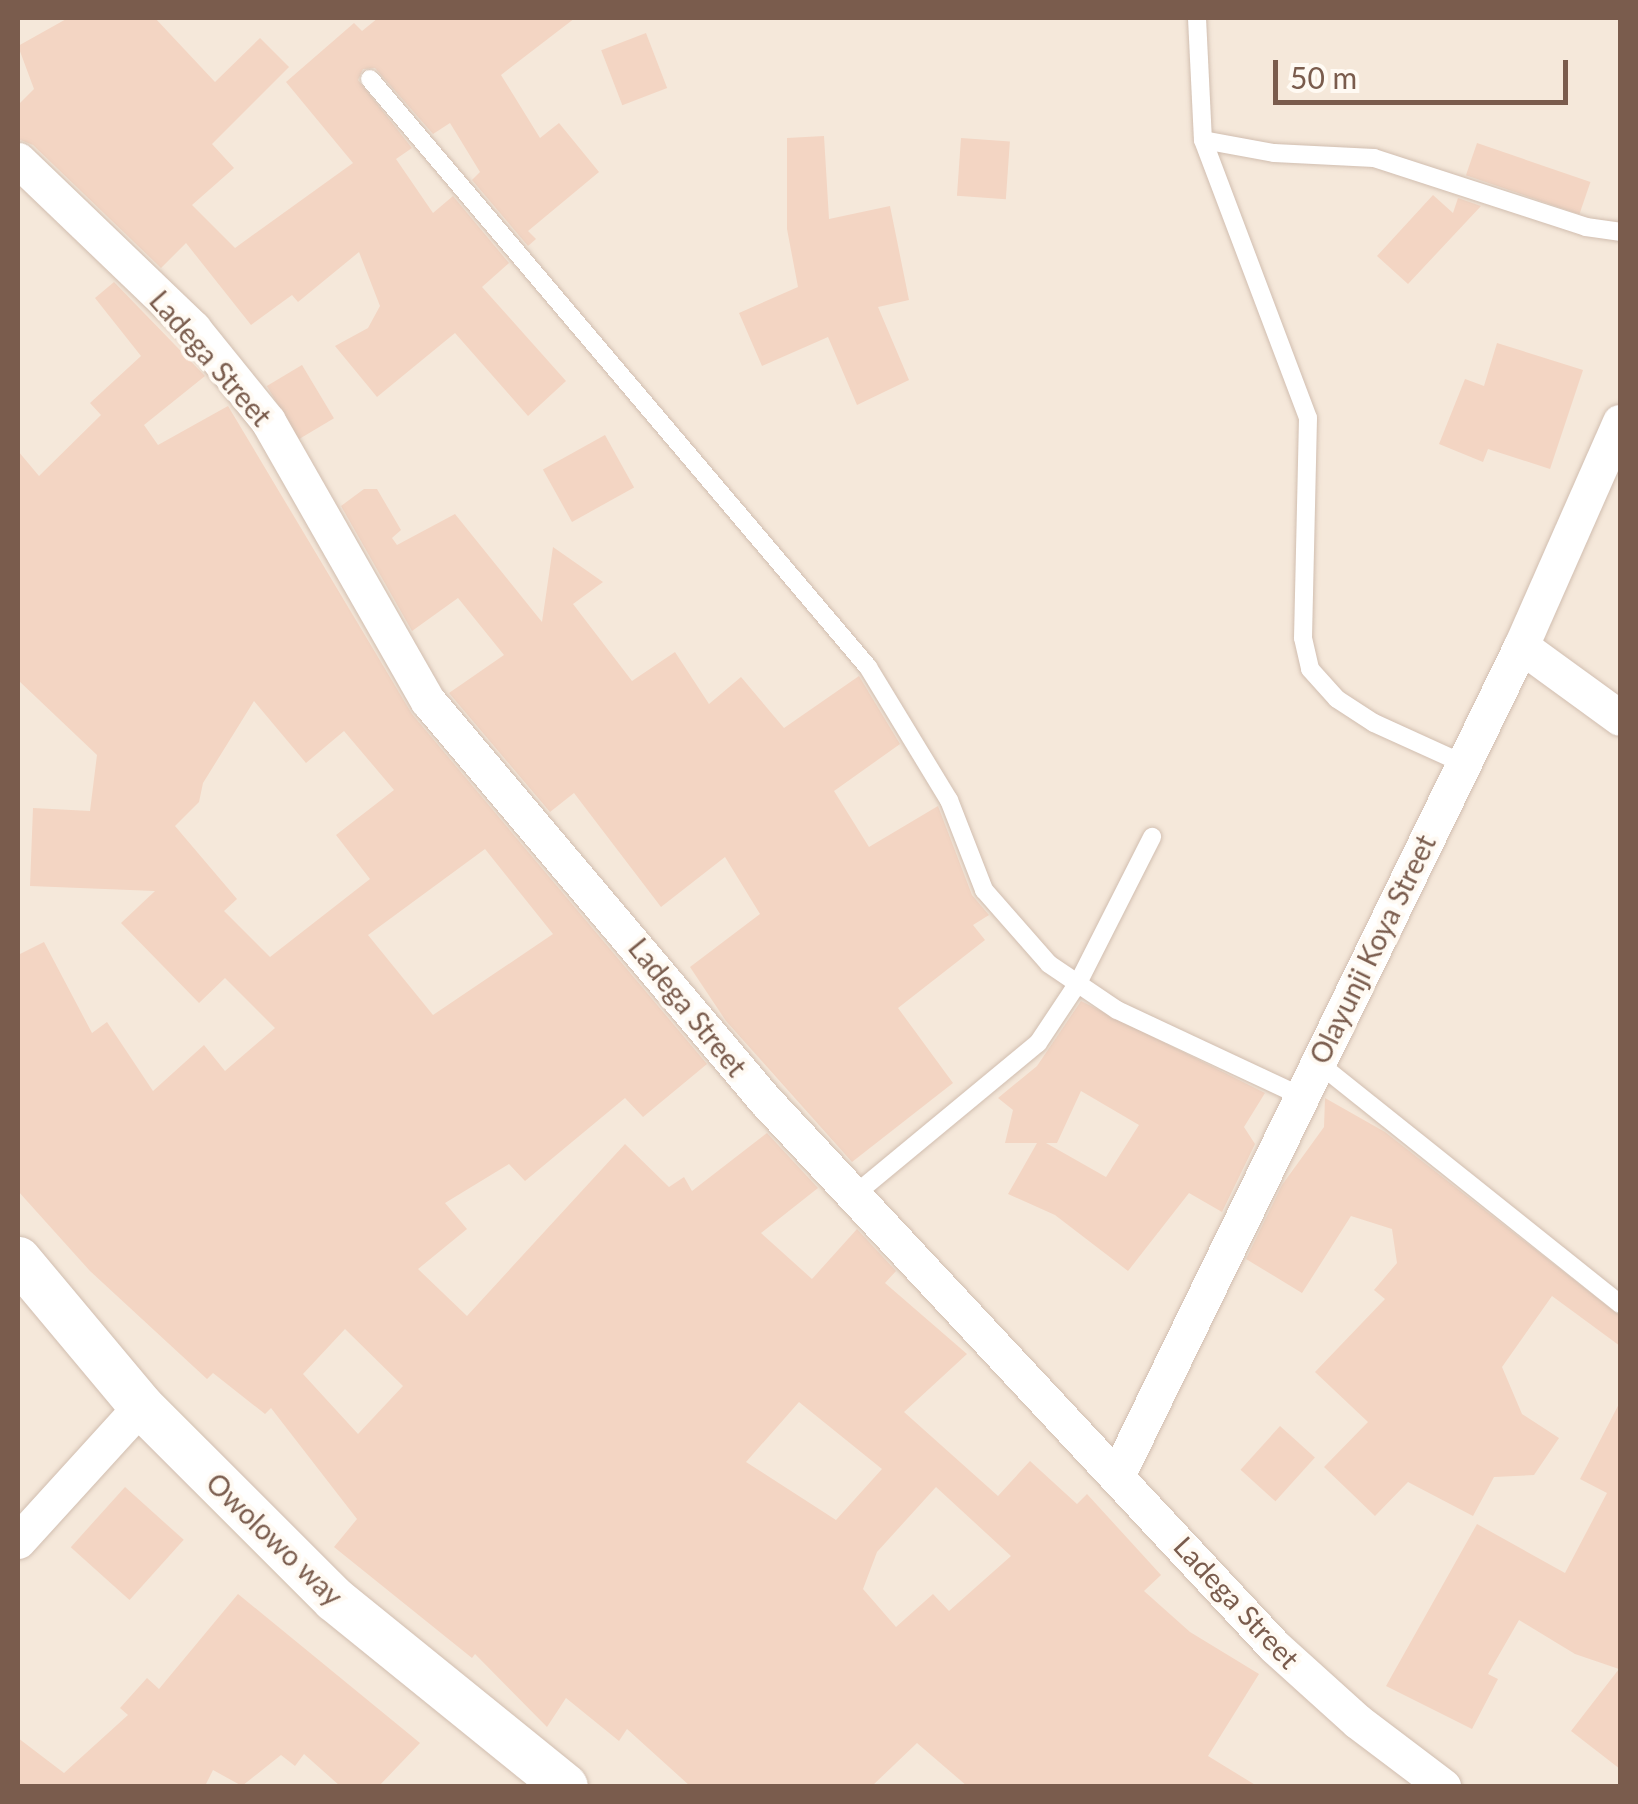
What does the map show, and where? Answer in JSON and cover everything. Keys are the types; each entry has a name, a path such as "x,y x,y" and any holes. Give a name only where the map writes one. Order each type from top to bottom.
{"street":[{"name":"Ladega Street","path":"18,160 193,328 268,421 428,701 853,1196 1118,1474 1274,1646 1357,1721 1443,1786"},
{"name":"Olayunji Koya Street","path":"1118,1474 1521,646 1620,422"},
{"path":"1521,646 1620,718"},
{"name":"Owolowo way","path":"18,1259 141,1406 334,1598 564,1786"},
{"path":"18,1541 141,1406"}],"lane":[{"path":"1197,18 1203,140 1308,418 1302,638 1310,669 1336,699 1374,723 1462,763"},
{"path":"370,79 868,667 949,800 984,890 1049,964 1117,1010 1301,1096"},
{"path":"1203,140 1274,153 1374,158 1586,228 1620,232"},
{"path":"853,1196 1038,1043 1078,984 1152,837"},
{"path":"1317,1062 1620,1304"}],"shaded area":[{"path":"18,18 1620,18 1620,1786 18,1786"}],"building":[{"path":"68,18 155,18 215,82 260,38 289,67 212,144 234,168 192,205 235,248 353,163 286,82 354,23 362,31 378,18 575,18 501,75 540,138 559,123 599,172 528,231 536,239 528,246 472,180 480,172 450,123 433,134 375,68 363,69 358,80 412,148 396,159 433,213 453,196 509,263 482,287 566,381 528,416 455,333 377,397 335,346 368,328 380,306 359,252 298,302 292,295 251,325 186,243 161,268 33,145 18,139 18,105 34,89 18,46"},
{"path":"646,33 667,88 622,105 601,50"},
{"path":"824,136 829,219 890,206 909,300 878,307 909,380 857,405 828,337 762,366 739,313 798,287 787,229 787,138"},
{"path":"961,138 1010,141 1006,199 957,196"},
{"path":"1477,143 1590,182 1579,214 1466,175"},
{"path":"1433,195 1453,213 1458,198 1481,206 1408,284 1377,256"},
{"path":"114,282 205,376 144,425 158,445 228,406 412,714 707,1064 643,1117 625,1098 525,1181 509,1164 445,1203 467,1229 418,1269 467,1316 625,1144 669,1187 684,1177 692,1191 767,1133 818,1188 761,1233 812,1279 857,1229 896,1271 885,1283 967,1354 904,1412 998,1496 1030,1461 1077,1504 1087,1494 1161,1575 1144,1591 1190,1632 1259,1674 1208,1756 1257,1786 967,1786 917,1743 872,1786 690,1786 627,1729 619,1741 566,1698 547,1727 475,1654 472,1658 334,1547 357,1519 271,1408 265,1414 213,1373 207,1379 90,1271 18,1191 18,955 44,942 92,1033 107,1022 153,1091 204,1045 225,1071 275,1028 225,978 199,1003 121,923 155,891 30,886 33,808 90,811 97,755 18,680 18,451 39,476 101,415 90,403 141,356 95,298","holes":["254,701 306,763 344,731 394,790 336,835 370,879 270,957 224,911 237,899 175,826 199,802 203,783","485,849 553,934 433,1015 368,935","345,1329 403,1386 358,1434 303,1374","799,1402 882,1469 836,1520 746,1462","936,1487 1011,1556 949,1611 933,1594 896,1627 863,1589 877,1552"]},
{"path":"1497,343 1583,370 1550,469 1488,449 1483,462 1439,444 1465,379 1484,386"},
{"path":"302,365 334,418 299,439 267,386"},
{"path":"605,435 634,487 572,522 543,469"},
{"path":"364,489 377,489 401,530 392,538 397,545 455,514 542,622 553,547 603,582 573,604 632,681 675,652 709,704 741,677 784,728 859,676 900,744 834,791 869,847 938,806 972,895 989,915 973,925 985,940 898,1008 953,1083 852,1162 726,1021 690,967 760,914 725,857 661,907 574,793 550,812 449,693 504,655 458,598 412,631 341,506"},
{"path":"1081,1001 1265,1093 1244,1127 1255,1144 1222,1212 1189,1193 1128,1271 1055,1215 1008,1194 1037,1143 1005,1143 1013,1110 998,1098 1037,1066","holes":["1081,1091 1139,1125 1106,1177 1046,1143 1057,1143"]},
{"path":"1325,1098 1385,1132 1620,1316 1620,1346 1552,1296 1502,1367 1522,1414 1559,1438 1534,1475 1494,1477 1473,1516 1408,1482 1375,1516 1324,1467 1368,1422 1315,1372 1385,1299 1374,1290 1397,1263 1392,1229 1351,1216 1302,1293 1246,1259 1282,1185 1324,1127"},
{"path":"1620,1402 1620,1769 1571,1731 1619,1669 1575,1654 1519,1620 1488,1674 1498,1679 1472,1729 1386,1686 1477,1524 1565,1573 1607,1493 1580,1479"},
{"path":"1280,1426 1315,1457 1275,1501 1241,1470"},
{"path":"125,1487 184,1540 130,1600 71,1547"},
{"path":"238,1594 420,1743 379,1786 340,1786 304,1754 295,1766 281,1755 242,1786 213,1770 205,1786 18,1786 18,1738 64,1773 128,1715 120,1708 147,1678 159,1689"}]}
